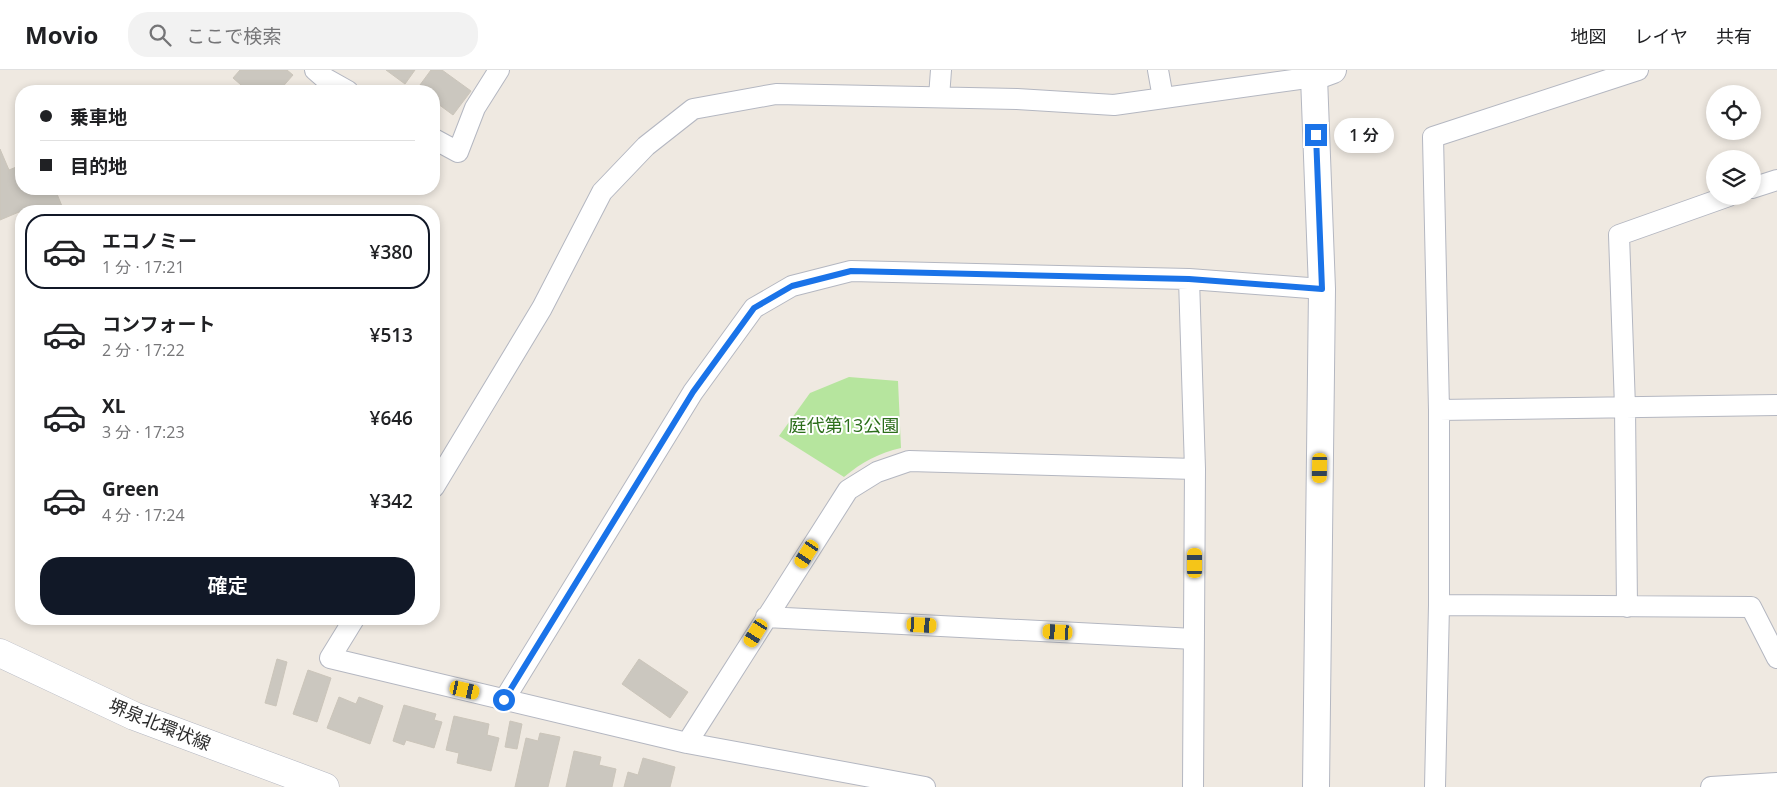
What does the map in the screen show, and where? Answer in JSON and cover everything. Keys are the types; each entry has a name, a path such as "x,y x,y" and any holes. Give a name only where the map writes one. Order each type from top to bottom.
{"main road":[{"name":"堺泉北環状線","path":"0,653 134,716 324,787"}],"street":[{"path":"315,70 337,85"},
{"path":"440,142 458,152 476,108 499,70"},
{"path":"939,97 941,70"},
{"path":"1158,70 1163,98"},
{"path":"1435,787 1439,605 1434,137 1638,70"},
{"path":"440,477 542,308 602,192 646,146 693,109 776,94 1017,98 1114,105 1323,74 1316,787"},
{"path":"1761,185 1777,180"},
{"path":"1627,607 1625,407 1619,235 1706,204"},
{"path":"504,700 693,392 754,308 792,286 851,271 1189,279 1322,289"},
{"path":"1189,279 1195,468 1193,787"},
{"path":"1438,410 1777,405"},
{"path":"687,743 848,490 877,472 908,461 1195,468"},
{"path":"1439,605 1751,607 1777,658"},
{"path":"766,617 1194,639"},
{"path":"350,625 330,658 687,743 925,787"},
{"path":"1712,787 1777,783"}],"green space":[{"name":"庭代第13公園","path":"849,377 898,381 901,448 871,459 844,477 779,436 810,393"}],"building":[{"path":"240,70 287,70 293,75 284,85 241,85 233,78"},
{"path":"386,70 415,70 405,84"},
{"path":"431,70 442,70 471,91 453,115 440,105 440,85 420,85"},
{"path":"0,149 9,170 15,168 15,195 57,195 62,205 15,205 15,214 0,220"},
{"path":"277,659 287,662 276,706 265,703"},
{"path":"639,659 688,692 670,718 622,684"},
{"path":"308,670 331,678 317,722 293,714"},
{"path":"339,697 356,704 359,697 383,706 370,744 327,728"},
{"path":"404,705 436,714 434,720 442,722 434,748 406,740 404,745 393,741"},
{"path":"454,716 489,724 487,735 499,738 491,771 457,763 459,753 446,750"},
{"path":"510,721 522,724 517,749 505,747"},
{"path":"540,733 560,737 548,787 515,787 526,738 538,741"},
{"path":"574,751 601,757 599,765 616,769 612,787 566,787"},
{"path":"643,758 675,767 670,787 624,787 628,772 638,775"}],"route":[{"path":"504,700 693,392 754,308 792,286 851,271 1189,279 1322,289 1316,135"}]}
